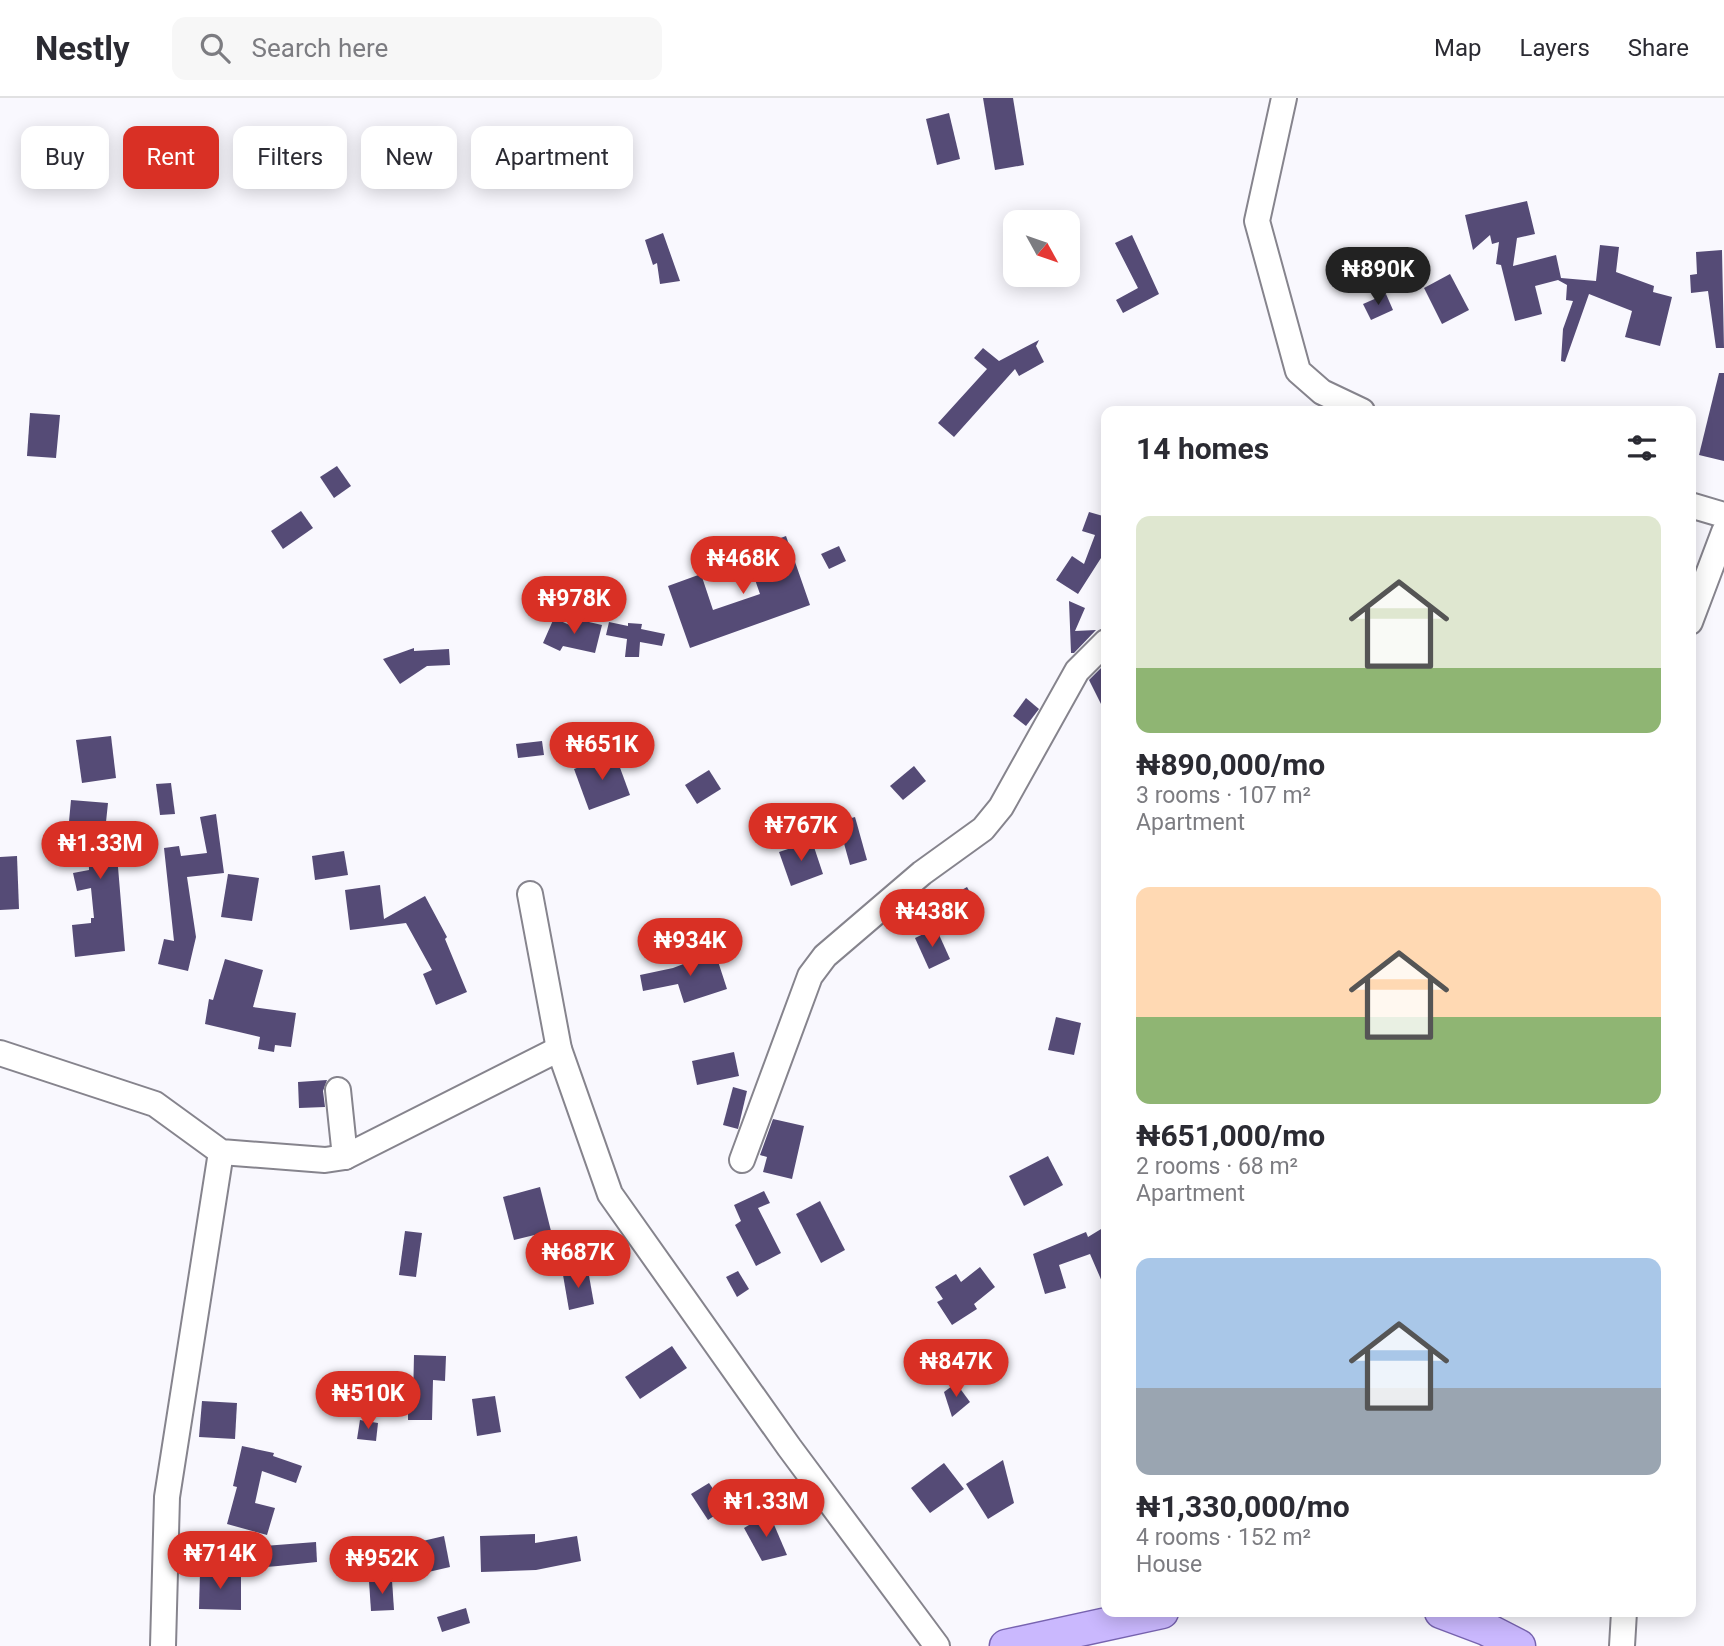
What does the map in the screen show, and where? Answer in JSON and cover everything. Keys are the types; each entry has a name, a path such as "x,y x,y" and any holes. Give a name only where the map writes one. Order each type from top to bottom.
{"main road":[{"path":"1006,1646 1139,1617"},
{"path":"1454,1617 1519,1646"}],"street":[{"path":"1284,98 1257,221 1298,372 1322,392 1351,406"},
{"path":"1696,507 1724,515"},
{"path":"1696,606 1724,531"},
{"path":"742,1160 810,976 825,956 883,906 983,829 1001,807 1077,671 1101,647"},
{"path":"530,894 559,1049 610,1194 789,1447 937,1646"},
{"path":"0,1053 155,1104 221,1152 325,1160 345,1157 559,1049"},
{"path":"338,1090 345,1157"},
{"path":"163,1646 167,1497 221,1152"},
{"path":"1622,1646 1624,1617"}],"building":[{"path":"983,98 1013,98 1024,165 995,170"},
{"path":"949,113 960,159 937,165 926,119"},
{"path":"1527,201 1535,234 1517,238 1513,266 1556,255 1561,278 1596,281 1600,245 1619,247 1616,272 1654,286 1653,292 1672,297 1660,346 1625,337 1632,311 1589,294 1565,362 1561,361 1563,329 1573,301 1566,300 1567,285 1558,280 1535,286 1542,314 1515,321 1501,265 1496,264 1499,242 1492,244 1490,235 1473,250 1465,215"},
{"path":"663,233 680,281 660,284 657,263 653,265 645,240"},
{"path":"1132,235 1159,294 1123,313 1116,300 1138,288 1115,243"},
{"path":"1722,250 1724,348 1716,348 1708,291 1691,293 1690,275 1697,274 1696,252"},
{"path":"1450,274 1469,310 1442,324 1424,288"},
{"path":"1386,294 1393,310 1371,320 1363,304"},
{"path":"1039,340 1036,346 1044,362 1019,376 1015,369 954,437 938,423 987,369 974,358 983,348 999,361"},
{"path":"1719,373 1724,373 1724,461 1699,455"},
{"path":"30,413 60,415 56,458 27,456"},
{"path":"337,466 351,486 334,498 320,477"},
{"path":"301,511 313,528 283,549 271,531"},
{"path":"1089,512 1101,515 1101,558 1078,594 1056,580 1072,556 1084,564 1095,535 1082,531"},
{"path":"786,536 810,605 690,648 668,586 701,574 713,610 760,594 745,551"},
{"path":"839,546 846,561 829,569 821,554"},
{"path":"1069,601 1085,608 1075,631 1096,630 1074,653 1071,653"},
{"path":"554,618 574,627 576,619 602,625 595,653 563,646 560,651 543,643"},
{"path":"609,622 628,626 628,623 642,624 641,629 665,634 662,646 640,642 639,657 625,657 627,639 606,635"},
{"path":"414,648 414,651 449,649 450,665 427,666 400,684 383,659"},
{"path":"1101,668 1101,704 1089,680"},
{"path":"1026,698 1039,709 1026,726 1013,716"},
{"path":"111,736 116,778 82,783 76,740"},
{"path":"542,741 544,755 518,758 516,744"},
{"path":"615,754 630,795 589,810 574,769"},
{"path":"914,766 926,781 903,800 890,786"},
{"path":"709,770 721,789 697,804 685,785"},
{"path":"171,783 175,814 160,815 156,784"},
{"path":"71,800 108,803 104,841 140,842 140,856 117,855 125,951 75,957 72,925 91,923 91,918 94,918 91,888 77,891 73,873 89,870 88,834 68,832"},
{"path":"216,814 224,873 187,877 196,937 188,971 158,964 164,939 174,941 164,848 179,846 181,856 207,853 200,817"},
{"path":"855,817 867,860 850,865 838,822"},
{"path":"812,841 823,874 791,886 779,852"},
{"path":"344,851 348,875 315,880 312,856"},
{"path":"17,856 19,909 0,910 0,857"},
{"path":"228,874 259,878 252,921 221,917"},
{"path":"380,885 384,919 425,896 447,937 445,939 467,992 436,1005 423,974 432,970 406,923 350,930 345,890"},
{"path":"967,887 979,908 949,925 937,904"},
{"path":"936,928 950,959 929,969 915,938"},
{"path":"715,952 727,989 684,1003 678,984 643,991 640,975 673,968"},
{"path":"225,959 263,970 253,1007 296,1013 291,1047 275,1045 274,1052 258,1049 260,1037 205,1024 209,999 213,1000"},
{"path":"1056,1017 1081,1023 1074,1055 1048,1050"},
{"path":"734,1052 739,1076 697,1085 692,1061"},
{"path":"327,1080 323,1091 325,1107 299,1108 298,1082"},
{"path":"733,1087 747,1091 738,1129 723,1125"},
{"path":"773,1119 804,1126 792,1179 763,1172 767,1157 760,1155"},
{"path":"1048,1156 1063,1185 1024,1206 1009,1176"},
{"path":"540,1187 551,1231 514,1240 503,1197"},
{"path":"764,1191 770,1203 758,1208 781,1253 756,1266 735,1225 741,1221 734,1205"},
{"path":"820,1201 845,1250 821,1263 796,1214"},
{"path":"1101,1229 1101,1279 1090,1254 1059,1265 1066,1288 1045,1294 1033,1254 1086,1232 1088,1237"},
{"path":"405,1231 422,1233 416,1277 399,1275"},
{"path":"980,1267 995,1287 974,1304 977,1309 952,1325 937,1302 943,1299 935,1287 956,1274 961,1282"},
{"path":"588,1270 594,1304 569,1310 563,1275"},
{"path":"738,1271 749,1289 737,1297 726,1277"},
{"path":"672,1346 687,1368 640,1399 625,1377"},
{"path":"414,1355 446,1356 445,1381 433,1380 432,1420 408,1420 408,1399 413,1399"},
{"path":"956,1383 970,1402 952,1417 944,1392"},
{"path":"495,1396 501,1432 477,1436 472,1399"},
{"path":"202,1401 237,1403 235,1439 199,1437"},
{"path":"360,1420 378,1423 376,1441 357,1439"},
{"path":"242,1446 274,1453 273,1456 302,1466 296,1483 262,1471 255,1503 275,1508 267,1535 227,1524 237,1487 233,1486"},
{"path":"1003,1460 1014,1503 988,1519 966,1484"},
{"path":"944,1463 964,1489 930,1513 911,1488"},
{"path":"709,1483 726,1508 708,1520 691,1494"},
{"path":"769,1513 787,1555 762,1561 744,1528"},
{"path":"535,1534 535,1543 577,1536 581,1561 536,1570 481,1572 480,1536"},
{"path":"444,1536 450,1567 398,1579 397,1547"},
{"path":"316,1542 317,1562 231,1570 224,1549"},
{"path":"200,1572 241,1572 241,1610 199,1609"},
{"path":"392,1580 394,1610 371,1611 369,1581"},
{"path":"466,1608 470,1623 442,1632 437,1617"}]}
